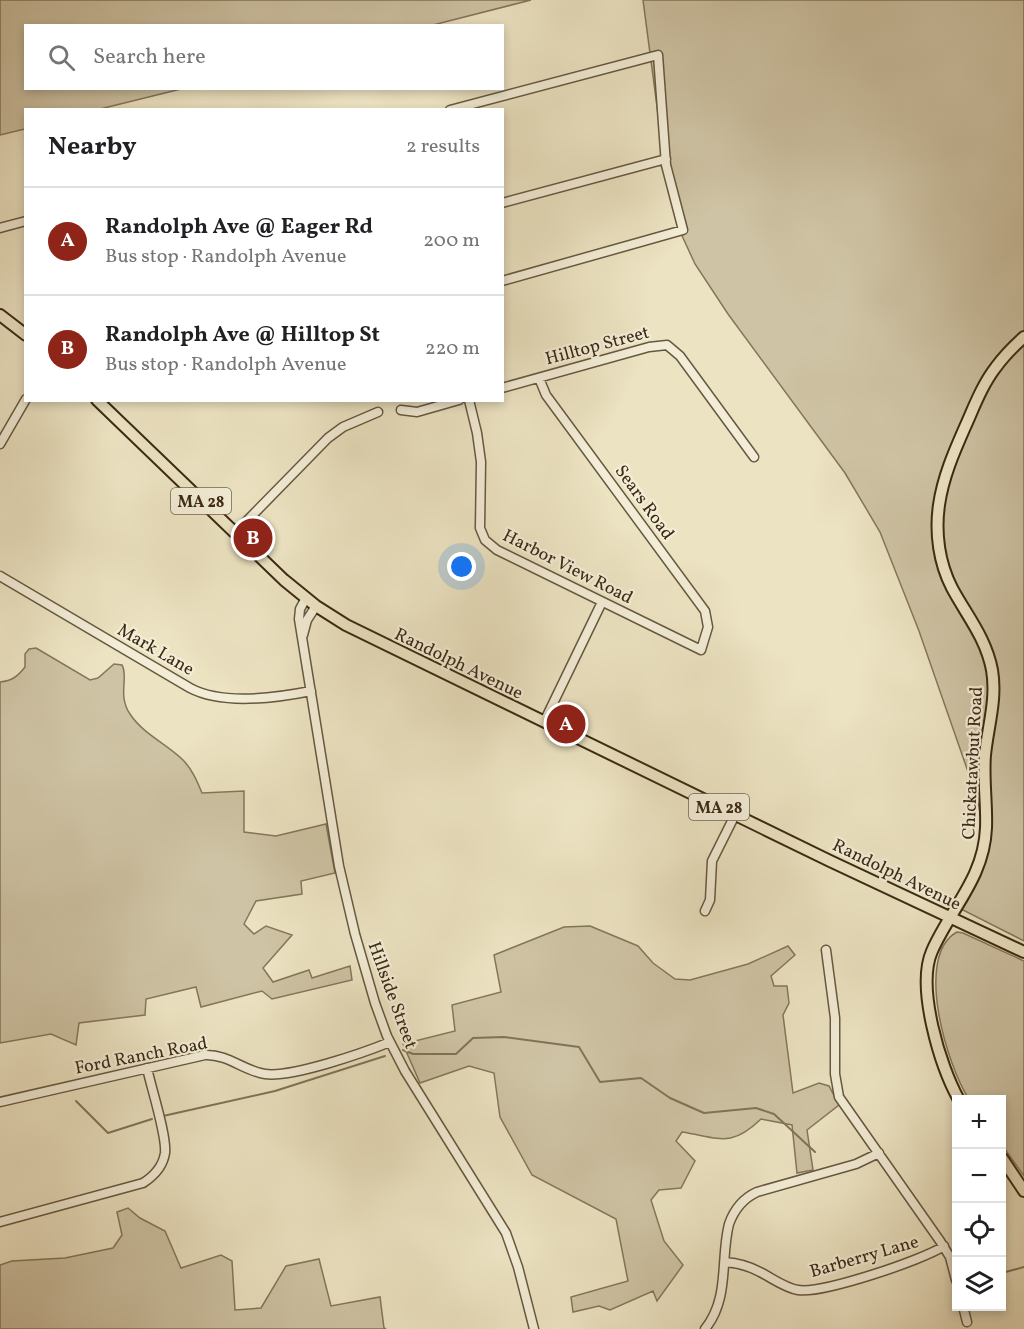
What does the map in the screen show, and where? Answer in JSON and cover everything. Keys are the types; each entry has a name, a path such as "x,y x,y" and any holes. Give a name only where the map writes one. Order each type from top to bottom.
{"main road":[{"path":"0,315 24,333"},
{"name":"Chickatawbut Road","path":"957,1095 945,1071 938,1048 926,977 931,952 973,880 983,849 986,821 985,754 993,707 994,685 983,640 954,591 944,569 938,536 939,501 951,460 985,384 1002,359 1024,337"},
{"name":"Randolph Avenue","path":"99,402 235,533 316,606 367,636 735,815 1024,952"},
{"path":"1006,1164 1024,1191"}],"street":[{"path":"458,108 658,56 666,159 683,230 504,280"},
{"path":"504,202 666,159"},
{"path":"0,228 24,222"},
{"name":"Hilltop Street","path":"504,387 655,345 667,345 680,356 754,457"},
{"name":"Sears Road","path":"539,378 546,395 705,611 708,627 701,650"},
{"path":"0,444 24,402"},
{"path":"401,410 417,412 452,402"},
{"name":"Harbor View Road","path":"469,402 480,454 479,525 485,540 496,550 701,650"},
{"path":"235,533 328,438 343,427 378,412"},
{"name":"Mark Lane","path":"0,576 190,688 206,695 221,699 238,699 311,691"},
{"name":"Hillside Street","path":"306,598 299,612 322,769 344,890 370,987 390,1042 418,1094 506,1233 518,1267 534,1329"},
{"path":"544,722 602,602"},
{"name":"Hillside Street","path":"303,642 306,624 316,606"},
{"path":"705,911 710,900 712,861 735,815"},
{"path":"826,950 835,1018 837,1092 944,1246 952,1263"},
{"name":"Ford Ranch Road","path":"0,1102 210,1055 225,1057 258,1072 280,1074 298,1071 390,1042"},
{"path":"0,1222 143,1183 156,1173 163,1160 165,1144 147,1068"},
{"path":"705,1329 715,1315 719,1304 727,1233 731,1218 748,1197 763,1190 862,1162 879,1153"},
{"name":"Barberry Lane","path":"725,1262 751,1268 792,1288 809,1290 878,1272 924,1256 944,1246"},
{"path":"964,1311 967,1322"}],"shaded area":[{"path":"0,0 531,0 437,24 24,24 24,90 177,90 104,108 24,108 24,129 0,135"},
{"path":"643,0 1024,0 1024,941 953,905 971,872 981,846 980,811 919,631 880,532 845,473 728,314 695,264 678,227 668,190"},
{"path":"36,648 90,680 98,678 114,664 122,665 124,700 130,714 148,733 183,760 192,771 202,793 244,791 244,832 276,836 326,824 335,873 301,881 302,894 256,901 244,924 254,934 266,926 292,935 263,968 273,982 309,970 312,978 350,966 352,980 272,999 262,991 201,1007 196,987 146,999 145,1015 79,1023 76,1045 51,1034 0,1043 0,682 20,673 25,667 25,654 29,649"},
{"path":"590,926 638,946 653,963 675,979 690,980 748,964 788,946 795,955 771,976 774,986 787,986 789,1003 783,1015 793,1093 819,1083 829,1086 839,1105 807,1130 813,1170 797,1173 792,1125 761,1119 741,1134 724,1139 682,1132 676,1141 695,1161 681,1188 659,1190 651,1200 664,1241 683,1265 657,1301 653,1291 610,1310 599,1306 573,1312 571,1297 628,1281 616,1219 532,1175 500,1117 494,1073 469,1066 420,1083 403,1044 455,1031 452,1005 501,992 494,955 564,927"},
{"path":"957,932 963,933 1024,961 1024,1176 1006,1151 1006,1095 967,1095 952,1063 944,1039 936,987 937,964 944,945"},
{"path":"128,1208 140,1218 165,1231 181,1268 221,1255 232,1261 235,1310 261,1308 286,1266 319,1259 331,1306 380,1297 386,1329 0,1329 0,1265 12,1261 65,1258 113,1248 122,1235 117,1212"}],"waterway":[{"path":"403,1050 413,1054 456,1054 473,1038 504,1037 579,1047 600,1082 641,1078 670,1098 704,1113 756,1108 774,1114 815,1152"},
{"path":"163,1116 275,1091 385,1056"},
{"path":"76,1101 108,1133 152,1119"},
{"path":"1006,1272 1024,1267"}],"place":[{"name":"Randolph Ave @ Hilltop St","path":"253,538"},
{"name":"Randolph Ave @ Eager Rd","path":"566,724"}]}
